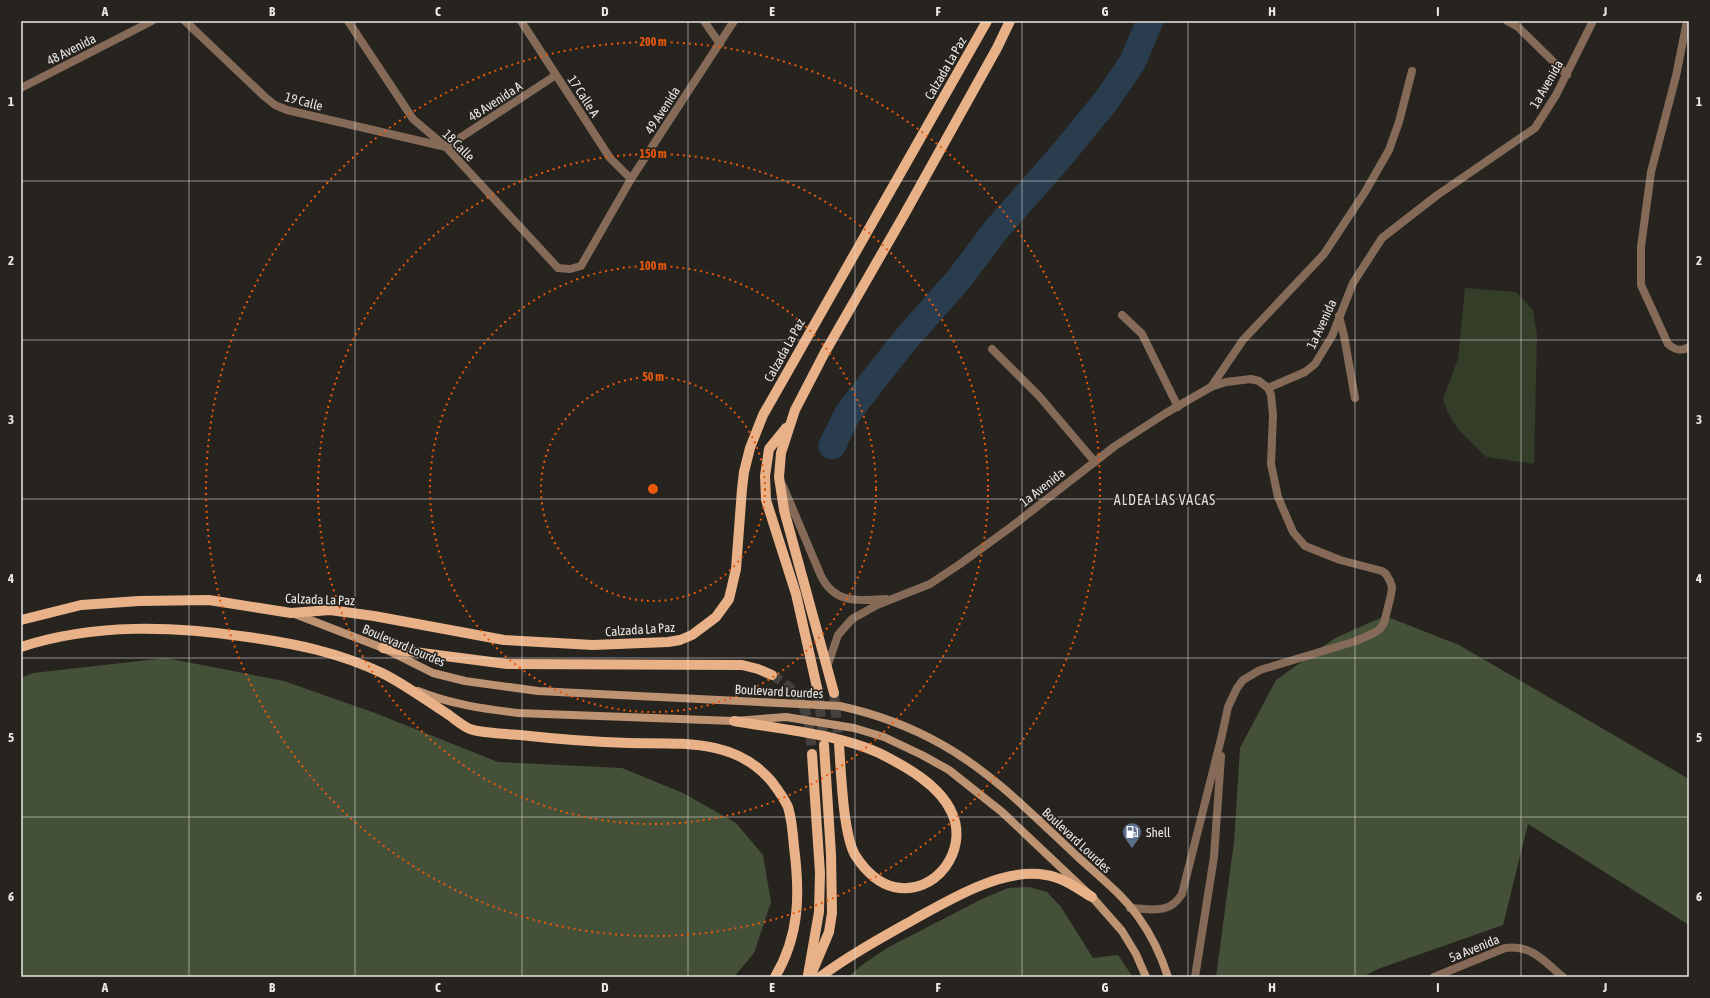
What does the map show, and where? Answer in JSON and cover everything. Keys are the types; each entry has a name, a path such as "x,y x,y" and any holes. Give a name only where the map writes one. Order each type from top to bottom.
{"main road":[{"name":"Calzada La Paz","path":"21,620 81,605 138,601 209,600 291,613 330,610 374,616 504,640 594,645 668,642 680,640 692,635 712,620 729,599 736,569 742,489 750,448 768,405 986,21"},
{"path":"834,693 784,510 779,477 781,453 790,424 801,398 824,354 908,208 997,48 1010,21"},
{"path":"790,424 769,449 765,476 766,500 796,594 818,692"},
{"name":"Boulevard Lourdes","path":"291,613 383,648 433,673 465,681 538,691 840,706 878,715 896,722 942,744 978,768 1005,790 1107,884 1138,917 1156,944 1168,977"},
{"path":"21,647 78,634 118,629 166,629 220,633 320,649 382,673 471,729 585,741 694,745 729,751 751,762 765,774 778,789 788,807 792,826 798,895 792,939 776,975"},
{"path":"383,648 506,664 742,666 758,669 772,675"},
{"name":"Boulevard Lourdes","path":"401,684 428,695 483,709 518,713 734,721 786,717 854,728 894,742 937,763 964,781 1002,812 1092,897 1122,931 1136,954 1146,977"},
{"path":"734,721 842,740 888,758 918,776 938,793 952,812 956,821 954,855 944,869 931,879 910,887 891,886 874,876 856,856 850,845 839,744"},
{"path":"810,977 828,932 832,913 831,854 824,745"},
{"path":"807,977 819,912 820,873 812,754"},
{"path":"820,977 852,954 882,937 971,890 990,882 1024,875 1047,875 1092,897"}],"street":[{"name":"48 Avenida","path":"21,88 152,21"},
{"name":"19 Calle","path":"185,21 275,105 287,110 446,147"},
{"name":"18 Calle","path":"348,21 412,119 446,147 558,268 570,270"},
{"name":"17 Calle A","path":"521,21 610,158 631,179"},
{"path":"704,21 720,44"},
{"name":"49 Avenida","path":"570,270 581,266 631,179 734,21"},
{"path":"1507,21 1518,27 1567,75"},
{"name":"1a Avenida","path":"827,667 838,635 848,621 877,605 930,584 1011,527 1115,446 1178,407 1211,387 1226,382 1251,379 1259,381 1268,388 1305,372 1314,364 1332,336 1353,283 1382,238 1436,196 1535,128 1567,75 1593,21"},
{"path":"1687,21 1676,76 1651,172 1641,248 1641,285 1668,344 1674,349 1684,350 1689,347"},
{"path":"1211,387 1243,340 1324,254 1365,192 1389,150 1399,122 1412,71"},
{"name":"48 Avenida A","path":"446,147 556,75"},
{"path":"1122,315 1142,334 1178,407"},
{"path":"1339,316 1355,398"},
{"path":"992,349 1039,396 1095,462"},
{"path":"1130,908 1167,908 1176,904 1182,894 1228,707 1237,688 1243,680 1260,670 1356,641 1374,633 1380,629 1384,623 1392,595 1392,587 1388,578 1382,571 1340,560 1305,546 1293,532 1278,497 1271,464 1273,415 1271,395 1268,388"},
{"name":"1a Avenida","path":"779,477 821,576 832,592 853,600 894,599"},
{"path":"1195,977 1214,857 1222,735"},
{"name":"5a Avenida","path":"1434,977 1505,948 1514,946 1532,951 1563,977"}],"green space":[{"path":"1465,288 1516,292 1533,310 1537,335 1534,464 1486,457 1458,429 1448,413 1443,399 1458,359"},
{"path":"1385,616 1459,645 1689,779 1689,925 1528,824 1503,925 1378,969 1363,977 1216,977 1234,842 1240,748 1276,680 1335,638"},
{"path":"166,658 284,681 375,713 498,762 622,768 683,793 736,823 763,855 771,902 754,953 734,977 21,977 21,678 33,673"},
{"path":"1029,887 1047,892 1061,907 1093,958 1118,955 1133,977 848,977 862,965 887,948 982,899 1008,888"}],"waterway":[{"path":"832,446 848,413 906,339 959,279 995,231 1061,156 1106,101 1132,63 1150,21"}],"tunnel":[{"path":"772,675 793,691 804,708 809,729 812,754"},
{"path":"818,692 824,743"},
{"path":"834,693 839,744"}],"place":[{"name":"Shell","path":"1132,849"}],"district":[{"name":"ALDEA LAS VACAS","path":"1165,500"}]}
